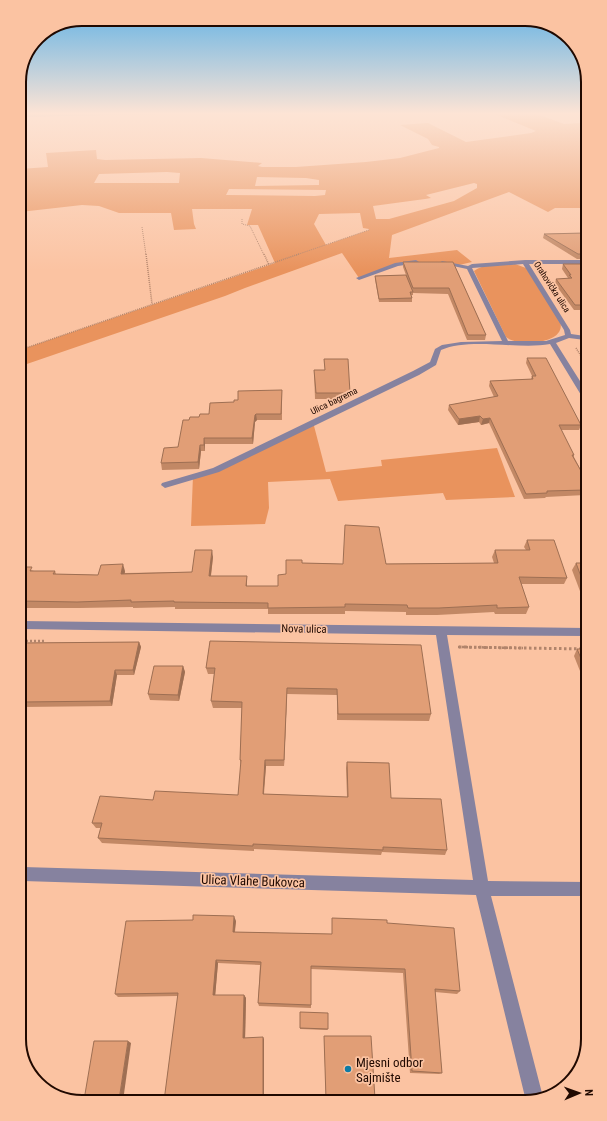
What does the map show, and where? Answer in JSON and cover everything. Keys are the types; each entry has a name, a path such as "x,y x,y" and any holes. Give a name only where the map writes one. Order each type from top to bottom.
{"street":[{"path":"359,278 397,264 420,262"},
{"path":"525,262 581,262"},
{"name":"Orahovička ulica","path":"439,263 459,265 469,268 472,266 525,262 565,324 568,336"},
{"path":"469,268 506,343 553,343 568,336 581,338"},
{"name":"Ulica bagrema","path":"165,485 216,470 416,373 433,363 436,352 441,348 462,344 506,343"},
{"path":"553,343 581,388"},
{"name":"Nova ulica","path":"26,625 581,632"},
{"path":"441,631 482,888 533,1094"},
{"name":"Ulica Vlahe Bukovca","path":"26,874 482,888 581,889"}],"path":[{"path":"242,219 242,224 250,226 269,265"},
{"path":"142,227 152,304"},
{"path":"26,348 370,230"}],"shaded area":[{"path":"48,165 259,165 262,167 320,165 581,165 581,208 555,208 548,212 509,192 392,235 389,258 457,250 472,262 459,265 405,263 359,278 342,253 225,296 26,364 26,348 275,263 258,225 247,225 252,209 192,209 196,229 174,230 171,213 119,213 99,206 82,205 26,211 26,169 48,167","holes":["180,173 179,183 94,183 99,174","257,177 306,178 319,180 319,185 255,186","474,183 477,184 477,188 454,201 389,219 376,219 373,206 431,198 426,195","229,189 326,190 325,195 315,196 226,195","360,213 363,228 369,230 326,245 314,224 319,214"]},
{"path":"515,264 526,268 560,321 560,329 556,335 549,339 530,343 512,340 506,337 474,271 478,268 488,266"},
{"path":"313,422 326,472 382,466 381,460 497,448 515,497 446,500 443,493 338,501 330,479 268,482 269,508 265,524 191,526 193,476 216,470"}],"building":[{"path":"581,233 581,254 578,254 544,234"},
{"path":"403,262 453,262 486,335 468,335 449,288 413,288"},
{"path":"563,264 581,264 581,305 575,305 556,279 572,278 569,275 571,275"},
{"path":"406,275 413,292 410,292 412,298 379,299 375,276"},
{"path":"527,358 546,358 581,425 559,425 574,455 572,455 581,471 581,490 547,491 547,493 526,494 490,418 483,419 480,416 459,419 449,405 498,396 490,381 533,379 532,376 536,376"},
{"path":"324,359 348,359 350,393 316,393 314,370 325,370"},
{"path":"282,390 281,414 256,414 252,438 204,438 204,445 200,445 198,462 161,463 164,448 178,447 183,420 189,420 190,417 199,417 200,414 209,414 210,403 234,402 234,400 238,400 238,391"},
{"path":"345,525 379,527 386,564 498,563 495,550 530,550 527,540 554,540 567,578 519,577 529,607 497,608 497,605 408,608 407,605 345,604 345,607 268,608 268,603 174,601 131,602 131,600 77,602 26,601 26,567 32,567 30,571 55,571 53,574 98,575 101,565 123,564 121,574 192,572 195,550 212,550 209,576 247,576 246,586 278,586 278,575 286,574 286,560 302,560 302,563 343,564"},
{"path":"576,563 581,563 581,576"},
{"path":"210,641 421,645 431,714 338,714 337,689 287,688 284,760 265,760 263,794 348,797 347,762 389,763 391,798 441,799 447,850 383,847 383,850 253,844 253,846 98,838 102,823 92,823 100,796 153,800 155,791 238,795 241,760 242,702 211,701 215,668 206,668"},
{"path":"139,642 133,670 115,670 110,701 26,702 26,643"},
{"path":"577,649 581,649 581,658"},
{"path":"154,666 183,666 178,695 148,694"},
{"path":"193,915 234,916 233,932 332,934 332,918 387,920 387,923 454,928 460,991 435,989 442,1073 412,1071 405,969 311,966 311,1005 258,1003 261,962 216,960 213,995 244,995 243,1038 263,1037 263,1095 165,1095 178,993 115,994 126,921 193,920"},
{"path":"300,1012 328,1013 328,1029 300,1028"},
{"name":"Mjesni odbor Sajmište","path":"324,1036 371,1036 375,1095 326,1095"},
{"path":"94,1041 128,1041 120,1095 85,1095"}],"place":[{"name":"Mjesni odbor Sajmište","path":"348,1069"}]}
